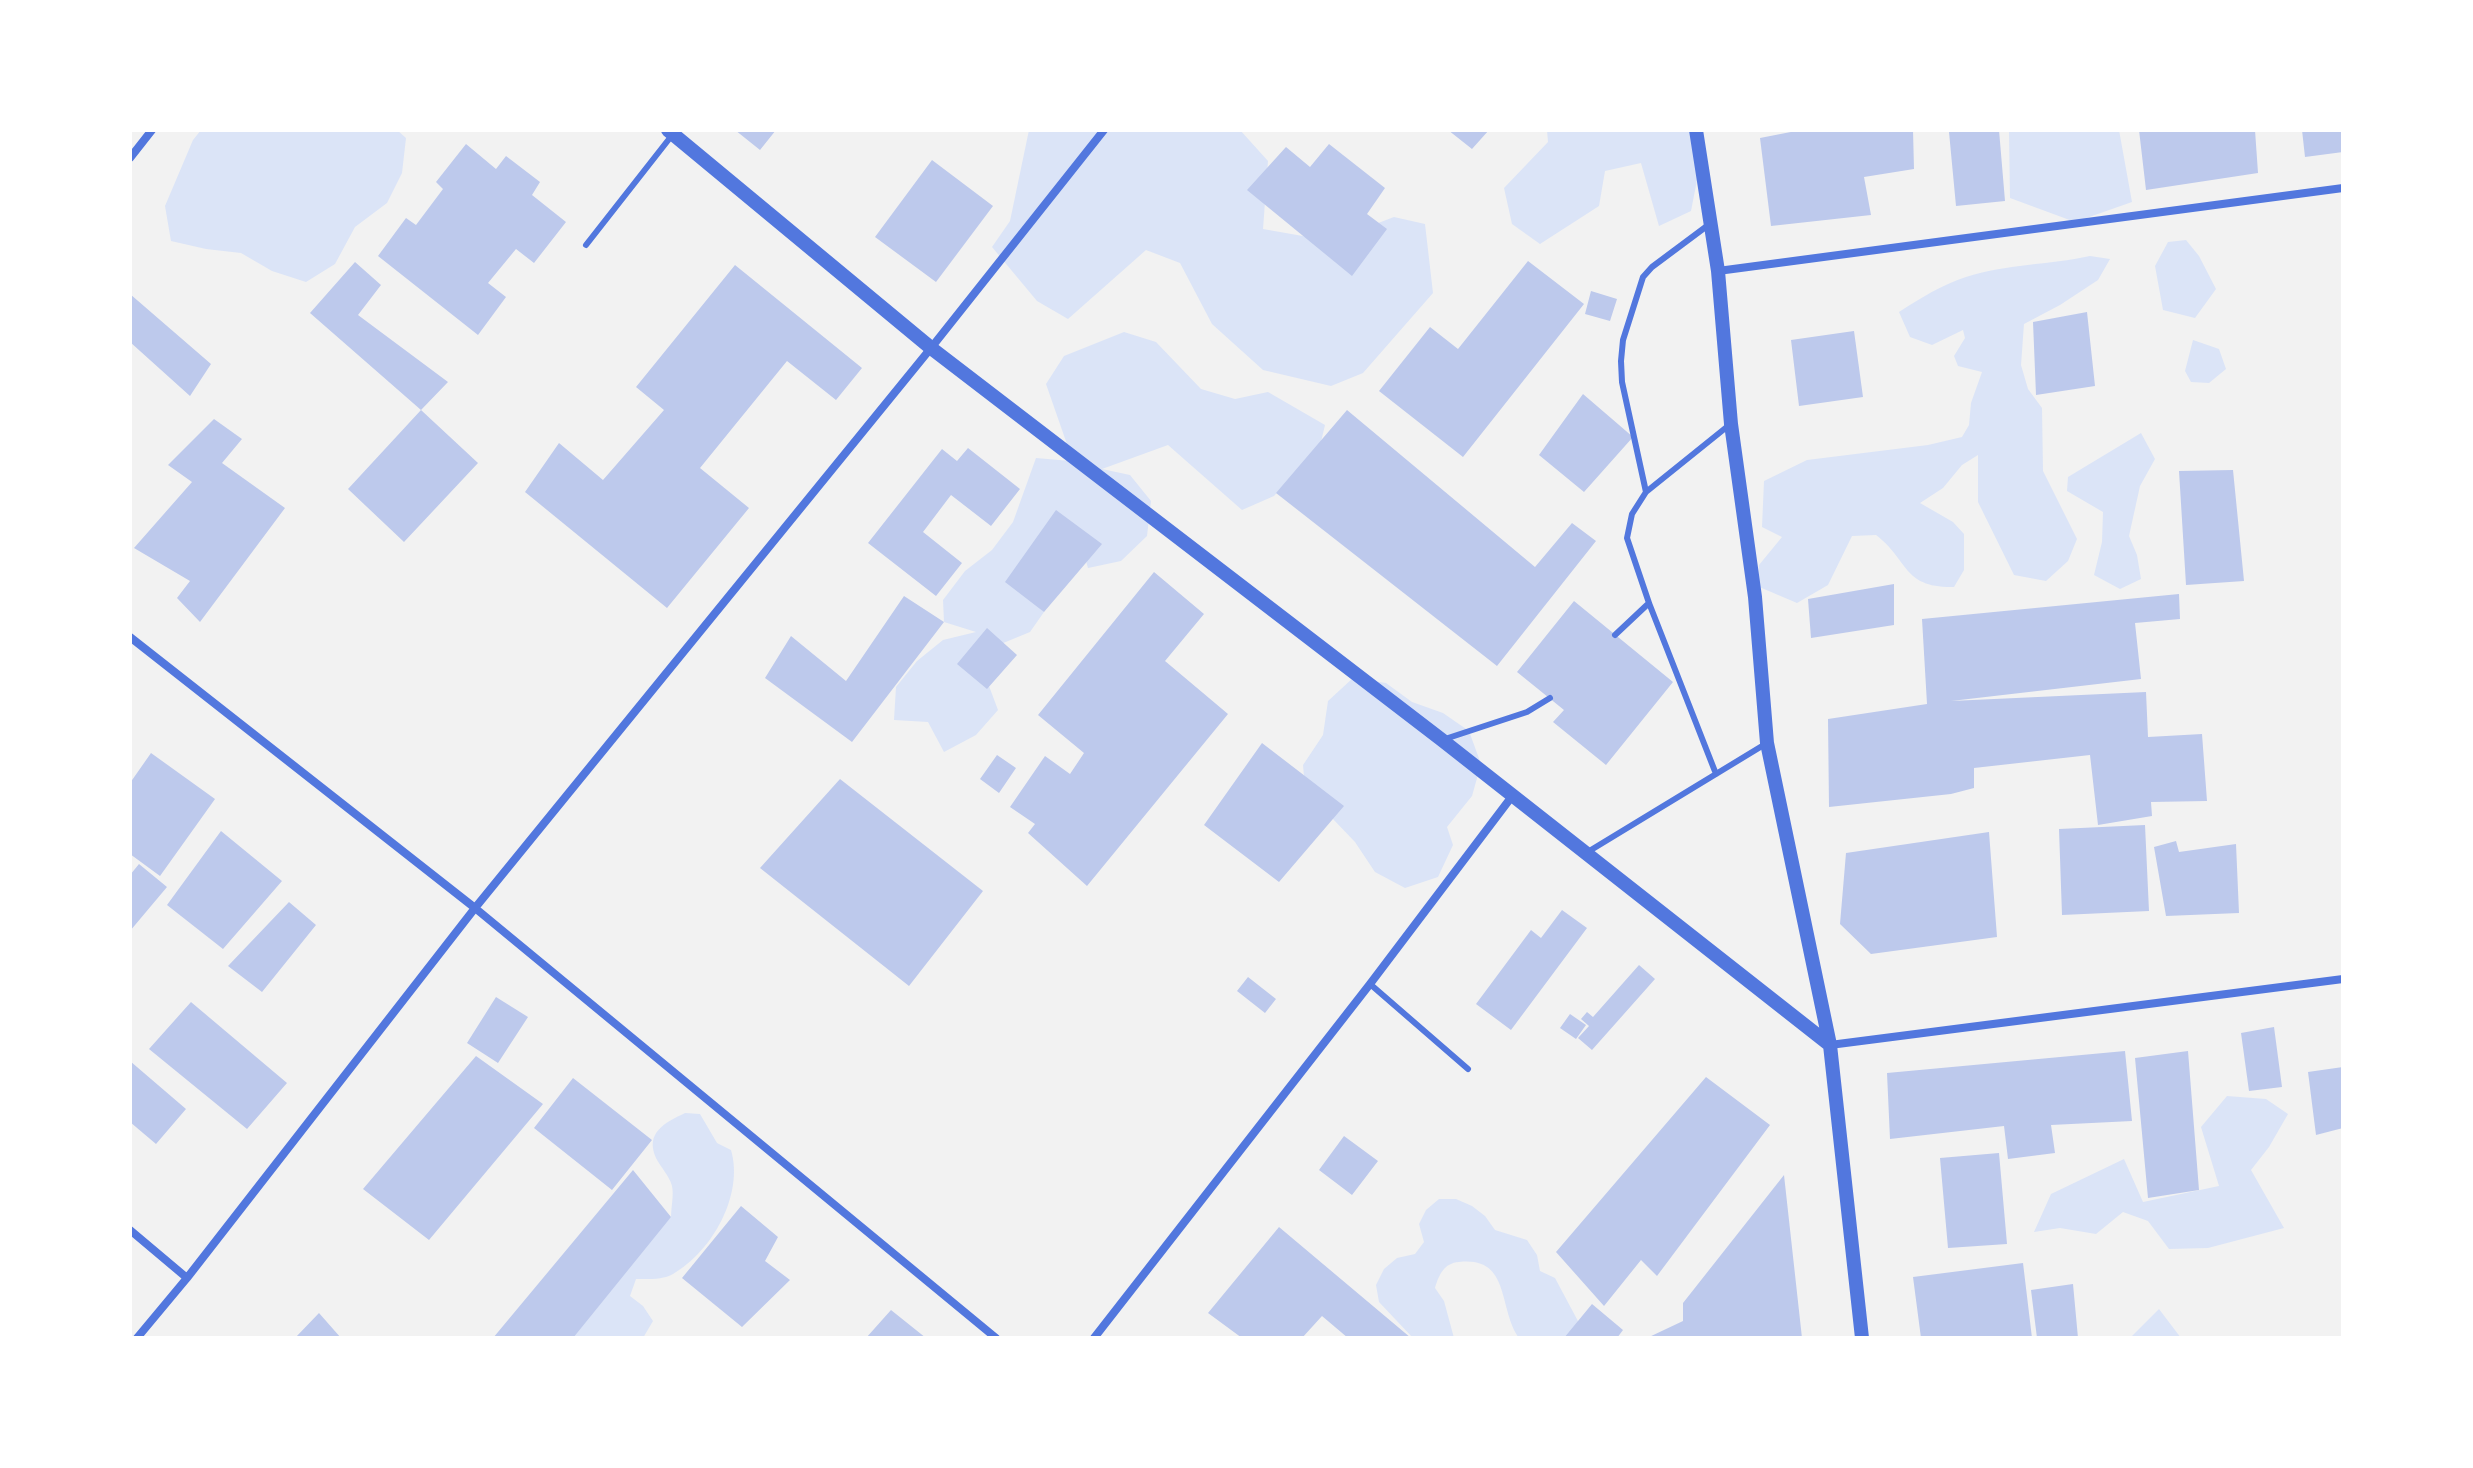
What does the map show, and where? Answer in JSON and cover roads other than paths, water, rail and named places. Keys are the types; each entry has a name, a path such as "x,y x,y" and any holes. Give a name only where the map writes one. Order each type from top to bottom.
{"street":[{"path":"130,158 152,130"},
{"path":"137,1338 475,908 931,348 1104,130"},
{"path":"1696,130 1718,271 1731,424 1755,597 1767,743 1830,1045 1862,1338"},
{"path":"670,132 931,348 1513,795 1830,1045 2343,979"},
{"path":"1718,271 2343,188"},
{"path":"130,637 475,908 996,1338"},
{"path":"1094,1338 1513,795"},
{"path":"130,1230 187,1278"}],"lane":[{"path":"586,245 670,132"},
{"path":"1646,492 1622,382 1623,340 1643,277 1711,223"},
{"path":"1716,774 1627,538 1632,514 1646,492 1731,424"},
{"path":"1615,635 1649,603"},
{"path":"1442,740 1527,712 1550,698"},
{"path":"1586,853 1767,743"},
{"path":"1370,984 1468,1069"}]}
